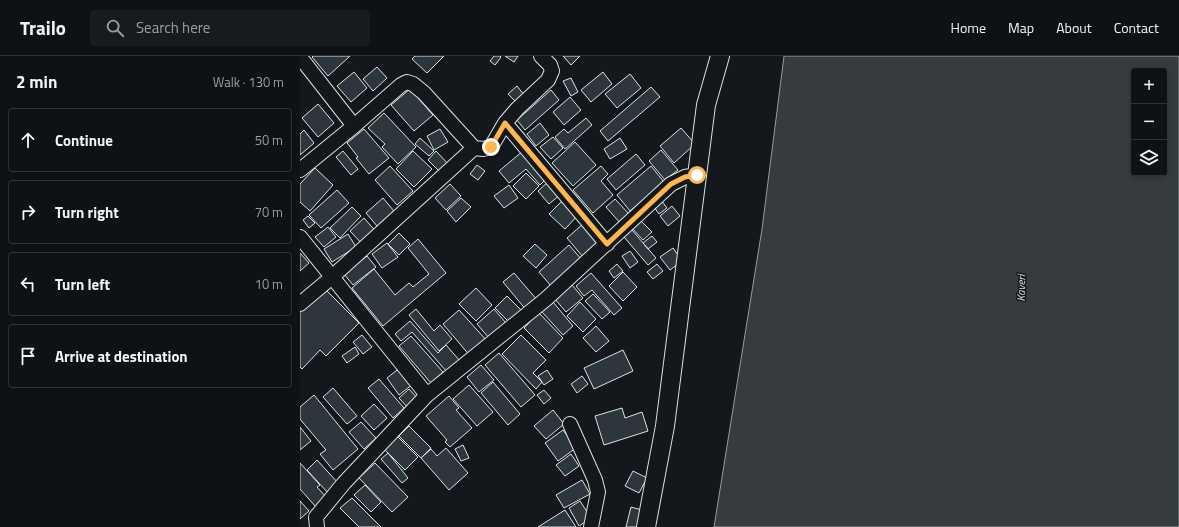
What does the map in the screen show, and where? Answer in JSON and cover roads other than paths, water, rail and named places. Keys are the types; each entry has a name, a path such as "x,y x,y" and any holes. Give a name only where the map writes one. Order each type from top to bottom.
{"street":[{"path":"300,170 401,85 407,82 413,84 424,93 474,148 483,149 491,147 505,123 517,109 548,80 552,71 550,65 541,56"},
{"path":"646,527 664,426 706,105 720,56"},
{"path":"300,57 354,126"},
{"path":"505,123 607,244"},
{"path":"300,304 332,277 474,148"},
{"path":"317,527 316,517 344,483 427,395 546,298 607,244 671,184 685,177 697,175"},
{"path":"300,237 427,395"},
{"path":"570,424 595,480 598,492 591,527"}],"water":[{"name":"Kaveri","path":"784,56 1179,56 1179,527 714,527 762,229"}]}
